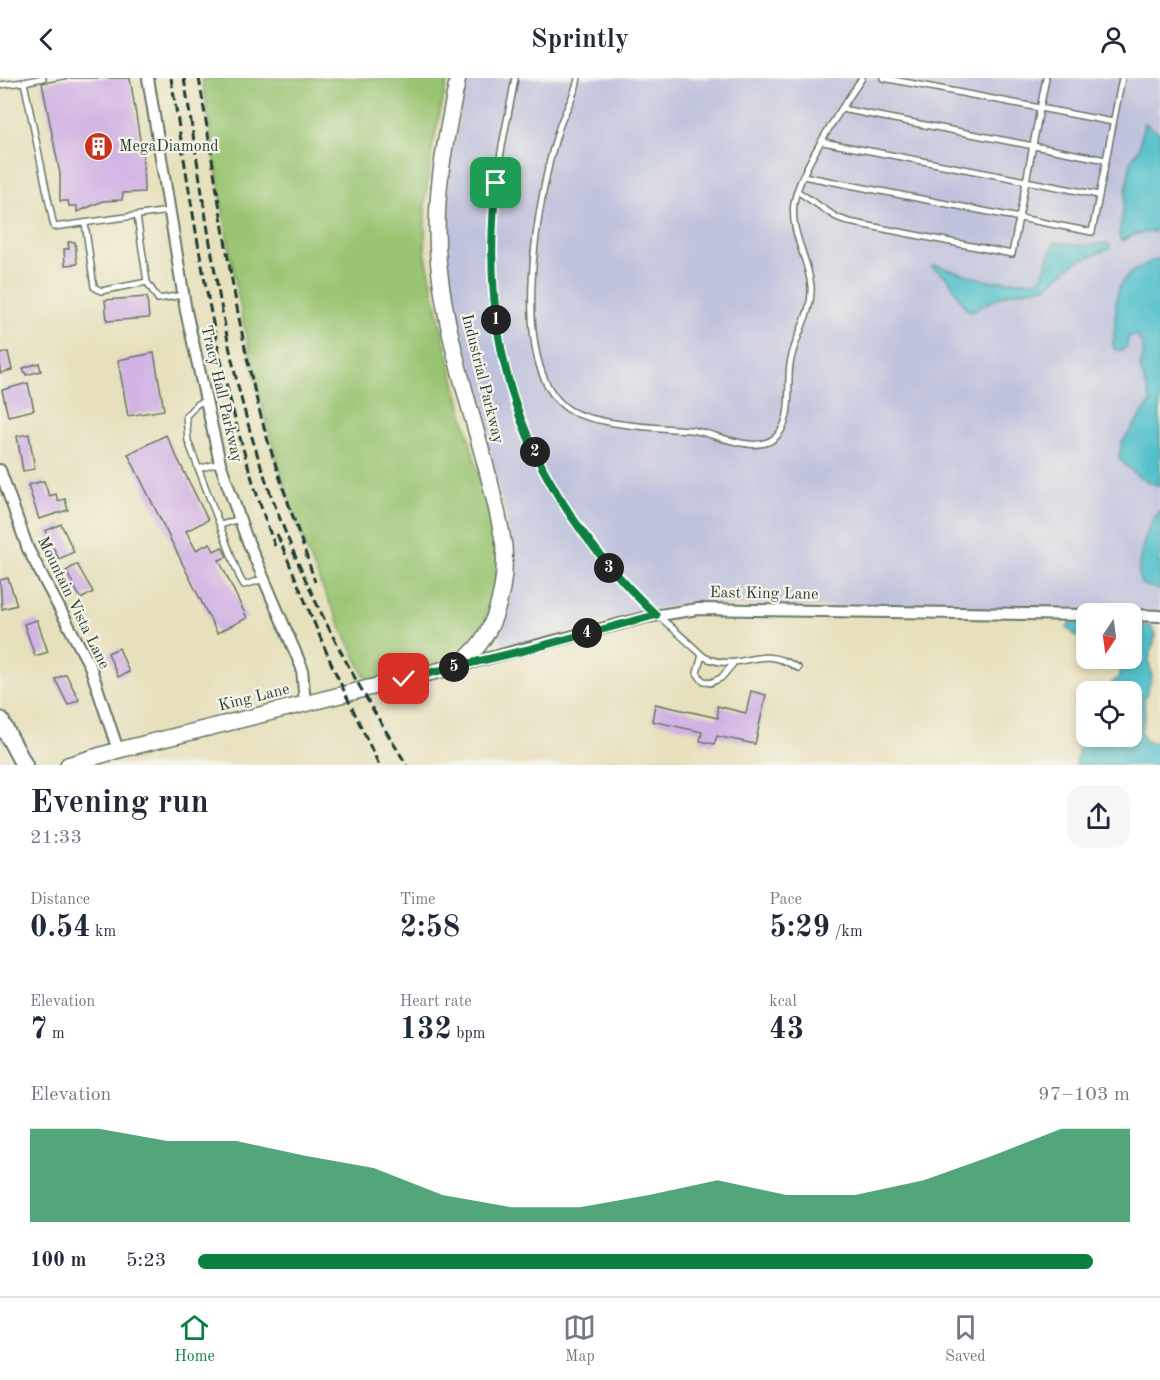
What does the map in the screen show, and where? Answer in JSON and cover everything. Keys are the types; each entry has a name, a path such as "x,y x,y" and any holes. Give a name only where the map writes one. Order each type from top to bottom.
{"main road":[{"path":"0,720 24,765"}],"street":[{"name":"Tracy Hall Parkway","path":"148,78 183,295 220,463 240,519 302,669 305,704"},
{"name":"Industrial Parkway","path":"449,668 471,654 489,627 500,597 505,558 502,533 446,310 439,267 437,224 439,183 458,78"},
{"name":"Mountain Vista Lane","path":"0,470 28,549 90,666 118,750"},
{"name":"East King Lane","path":"449,668 656,615 715,608 1076,615"},
{"path":"1142,615 1160,616"},
{"name":"King Lane","path":"68,765 118,750 449,668"}],"lane":[{"path":"0,85 43,78"},
{"path":"515,78 496,183 492,252 495,311 509,381 532,448 561,501 603,561 656,615 702,655 715,662 733,664 761,655 784,660 798,668"},
{"path":"578,78 555,139 536,238 531,293 532,328 540,362 555,395 573,412 633,425 693,430 739,442 761,444 777,436 785,423 790,362 811,293 794,224 797,191 802,176 862,78"},
{"path":"883,78 1113,122"},
{"path":"797,191 836,217 849,222 1012,254 1046,78"},
{"path":"802,176 1092,232 1122,78"},
{"path":"24,82 54,227 170,211"},
{"path":"842,109 1106,160"},
{"path":"823,142 1099,195"},
{"path":"137,216 147,282 159,299 183,295"},
{"path":"85,223 94,286 101,291 147,282"},
{"path":"206,401 197,404 186,416 188,441 221,525 226,546 244,585 264,579"},
{"path":"198,469 220,463"},
{"path":"221,525 240,519"},
{"path":"702,655 697,673 702,680 710,683 721,678 733,664"}],"shaded area":[{"path":"466,78 1160,78 1160,612 1142,612 1142,603 1076,603 1076,611 689,605 650,609 512,648 502,642 499,633 514,572 512,543 451,298 446,262 445,220 449,170"}],"green space":[{"path":"202,78 448,78 433,144 425,203 425,252 444,340 496,543 497,561 494,592 485,621 455,661 371,684 364,675 314,568 292,509 258,388 232,264"}],"water":[{"path":"1144,123 1160,133 1160,227 1153,232 1136,234 1121,241 1119,235 1131,160 1139,149"},
{"path":"1054,242 1084,246 1106,243 1110,246 1109,249 1076,262 1046,287 1009,293 972,311 965,308 948,278 932,267 935,265 988,281 1037,281 1043,275"},
{"path":"1160,258 1160,486 1140,478 1119,459 1122,442 1151,402 1140,367 1144,352 1138,336 1129,336 1126,348 1120,351 1114,349 1113,343 1116,300 1122,282 1142,266"},
{"path":"1160,510 1160,590 1141,584 1139,567 1146,534"},
{"path":"1070,623 1076,623 1076,636 1067,628"},
{"path":"1142,626 1151,626 1156,634 1149,660 1152,678 1144,701 1145,717 1142,728 1142,681 1114,681 1120,676 1120,669 1142,669"},
{"path":"1142,734 1145,741 1160,743 1160,765 1076,765 1079,747 1142,747"}],"building":[{"name":"MegaDiamond","path":"71,78 130,78 143,158 144,192 123,193 122,200 103,201 77,212 77,206 69,206 68,201 60,201 60,174 42,83"},
{"path":"68,242 75,242 77,264 65,265 64,249 69,249"},
{"path":"147,297 149,318 107,321 105,300"},
{"path":"8,352 12,370 0,373 0,354"},
{"path":"154,353 164,410 128,416 118,360"},
{"path":"39,363 41,371 26,375 23,368"},
{"path":"28,383 34,410 8,416 2,390"},
{"path":"29,434 35,469 23,471 17,436"},
{"path":"166,435 208,520 186,531 196,550 210,543 214,551 222,547 227,557 219,560 247,618 217,633 128,454"},
{"path":"44,481 49,496 56,494 58,501 65,499 68,510 39,519 28,485"},
{"path":"61,524 74,552 59,559 45,531"},
{"path":"77,564 93,592 81,599 66,571"},
{"path":"8,578 17,605 2,609 0,580"},
{"path":"37,620 48,652 35,656 24,624"},
{"path":"119,648 129,672 118,677 108,653"},
{"path":"66,674 79,700 68,705 55,679"},
{"path":"751,691 766,695 755,744 717,736 714,744 700,741 702,732 652,721 655,704 718,718 717,706 746,713"}],"railway":[{"path":"171,78 211,315 238,432 275,546"},
{"path":"184,78 222,310 238,386 268,486 286,534 329,629 407,765"},
{"path":"199,78 232,280 257,401 315,582"},
{"path":"277,534 331,663 379,765"}],"place":[{"name":"MegaDiamond","path":"98,147"}],"route":[{"path":"404,679 526,650 656,615 614,573 581,532 551,485 532,448 516,405 503,356 495,311 492,252 496,183"}]}
